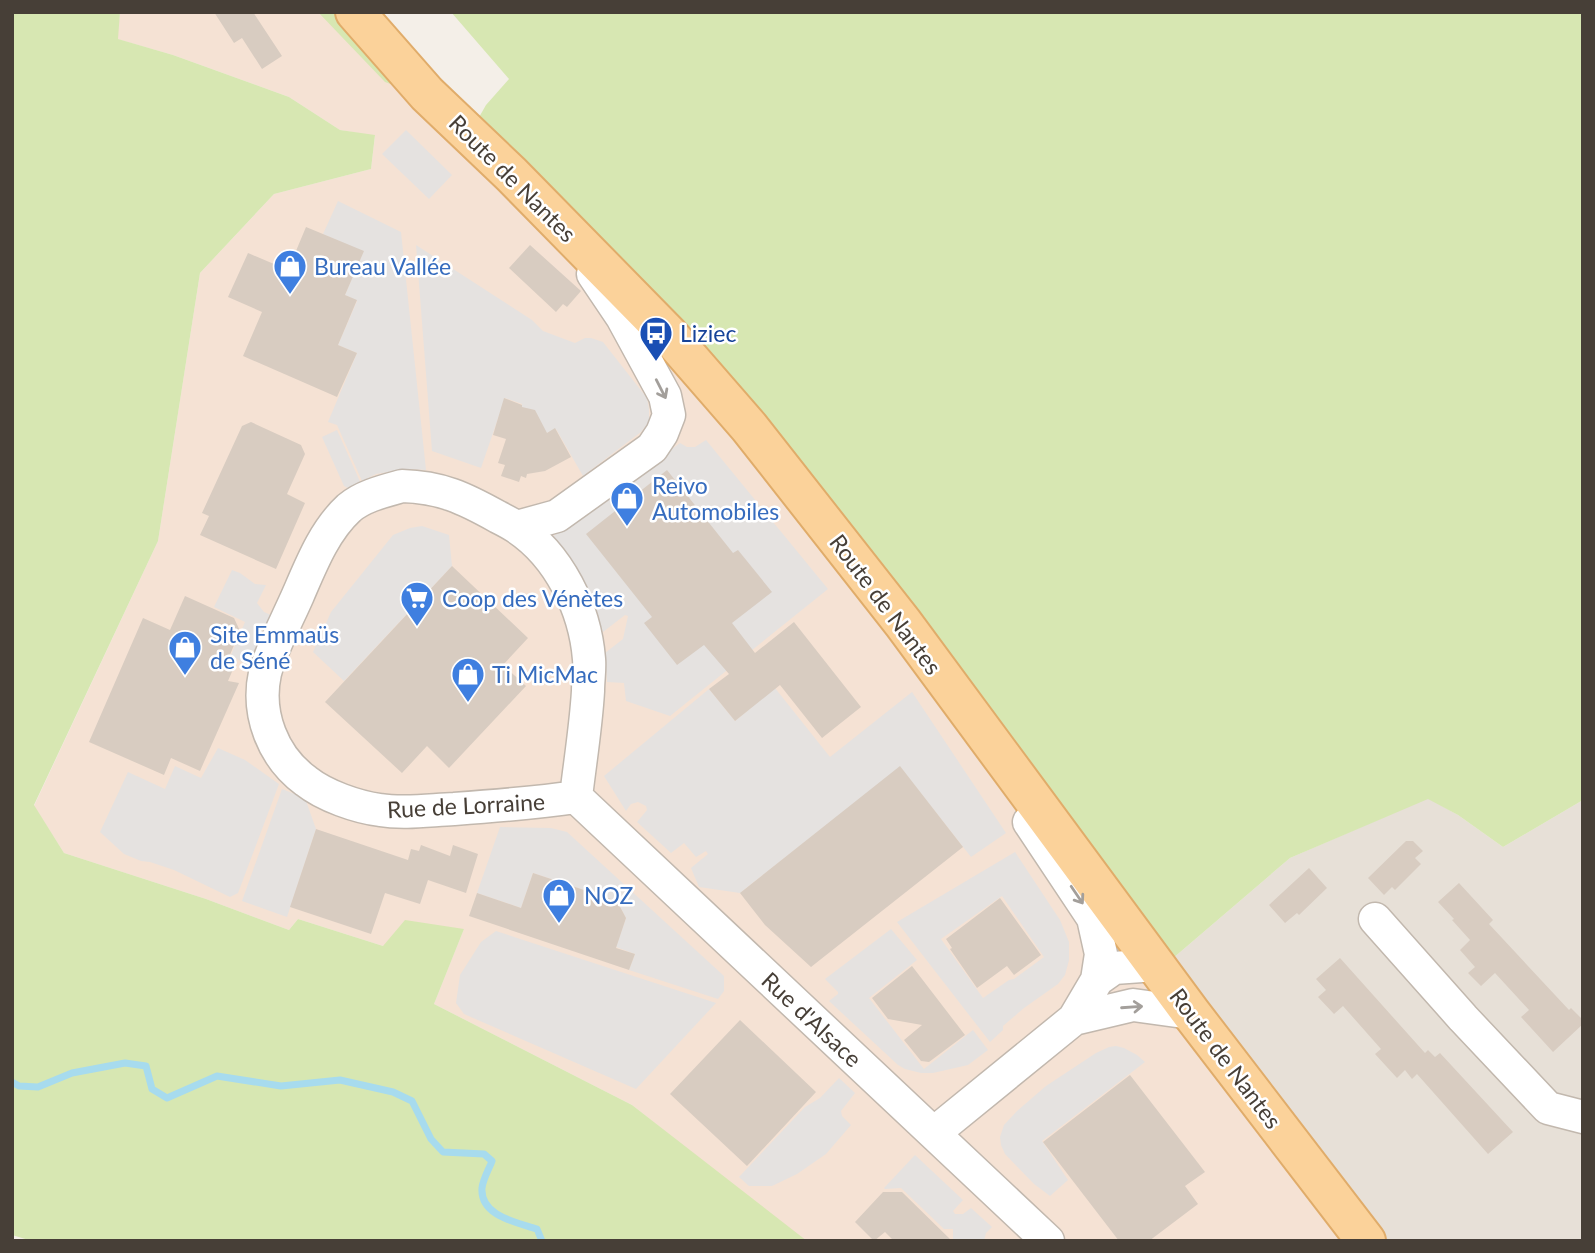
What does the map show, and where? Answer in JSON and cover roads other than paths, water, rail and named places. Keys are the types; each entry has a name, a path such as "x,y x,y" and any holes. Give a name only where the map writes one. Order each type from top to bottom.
{"main road":[{"name":"Route de Nantes","path":"355,12 427,94 669,335 749,427 894,612 1191,1013 1366,1241"}],"street":[{"path":"517,527 557,516 639,458 652,448 669,415 665,396 622,317 544,208"},
{"name":"Rue de Lorraine","path":"402,486 425,486 446,492 517,527 558,570 573,597 585,629 589,661 576,797 410,812 380,810 336,798 307,783 288,766 273,743 265,720 265,674 310,566 329,531 354,504 402,486"},
{"path":"934,1133 1074,1019 1097,980 1101,954 1093,918 964,727 953,691"},
{"name":"Rue d'Alsace","path":"576,797 1048,1241"},
{"path":"1375,919 1548,1108 1583,1117"},
{"path":"1097,980 1114,968 1156,965"},
{"path":"1074,1019 1133,1005 1191,1013"}],"waterway":[{"path":"12,1082 19,1086 38,1087 72,1073 125,1063 146,1066 152,1089 167,1098 217,1076 281,1086 340,1080 393,1092 412,1101 431,1139 443,1152 484,1154 492,1161 482,1188 487,1205 501,1216 537,1229 542,1241"}],"place":[{"name":"Bureau Vallée","path":"290,296"},
{"name":"Liziec","path":"656,363"},
{"name":"Reivo Automobiles","path":"627,528"},
{"name":"Coop des Vénètes","path":"417,628"},
{"name":"Site Emmaüs de Séné","path":"185,677"},
{"name":"Ti MicMac","path":"468,704"},
{"name":"NOZ","path":"559,925"}]}
